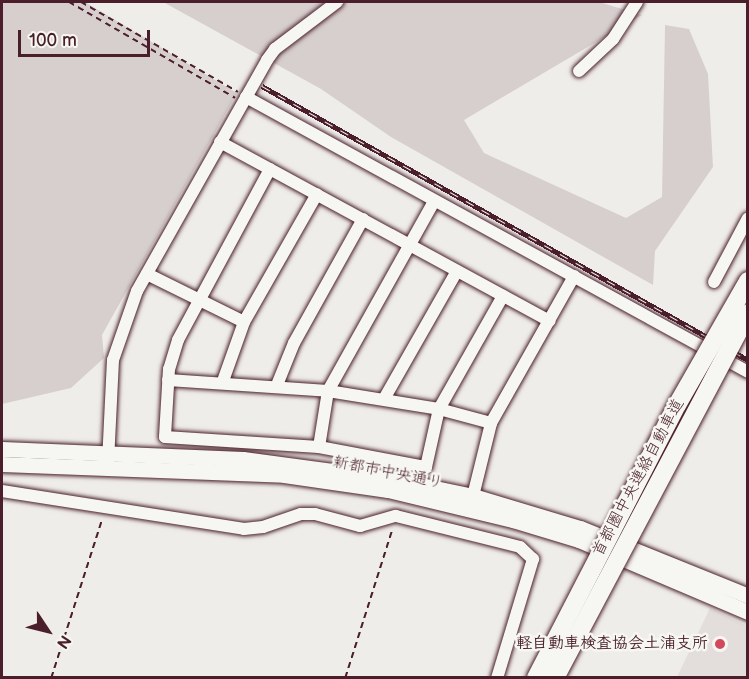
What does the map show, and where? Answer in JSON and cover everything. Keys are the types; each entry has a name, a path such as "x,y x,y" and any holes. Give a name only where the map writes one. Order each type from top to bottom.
{"highway":[{"name":"首都圏中央連絡自動車道","path":"536,678 672,415 747,281"},
{"name":"首都圏中央連絡自動車道","path":"555,678 747,313"}],"main road":[{"name":"新都市中央通り","path":"2,450 284,475 454,504 579,540 747,612"},
{"name":"新都市中央通り","path":"2,464 108,460 289,463 473,496 580,528 747,596"}],"street":[{"path":"108,460 113,360 147,274 220,142 275,49 337,2"},
{"path":"579,71 613,39 637,2"},
{"path":"245,100 574,276 747,372"},
{"path":"220,142 549,321"},
{"path":"270,169 197,299 178,340 168,380 165,437 320,447 426,467 439,409 503,296"},
{"path":"223,381 244,322 317,194"},
{"path":"320,447 328,391 434,201"},
{"path":"714,282 747,218"},
{"path":"277,385 294,343 363,219"},
{"path":"384,399 457,270"},
{"path":"147,274 244,322"},
{"path":"473,496 491,423 574,276"},
{"path":"168,380 223,381 328,391 439,409 491,423"},
{"path":"2,491 244,529 263,527 301,514 315,514 360,526 396,516 520,547 533,559 497,678"}],"path":[{"path":"69,2 245,100"},
{"path":"81,2 245,100"},
{"path":"51,678 105,507"},
{"path":"345,678 396,516"}],"shaded area":[{"path":"2,2 85,2 237,93 102,335 104,358 71,388 2,404"},
{"path":"163,2 599,2 642,15 464,120 484,153 626,218 662,197 665,25 689,29 708,74 713,167 655,251 653,285 391,137 321,89"},
{"name":"軽自動車検査協会土浦支所","path":"710,608 747,626 747,677 677,677"}],"railway":[{"path":"262,86 748,360"}],"place":[{"name":"軽自動車検査協会土浦支所","path":"720,644"}]}
